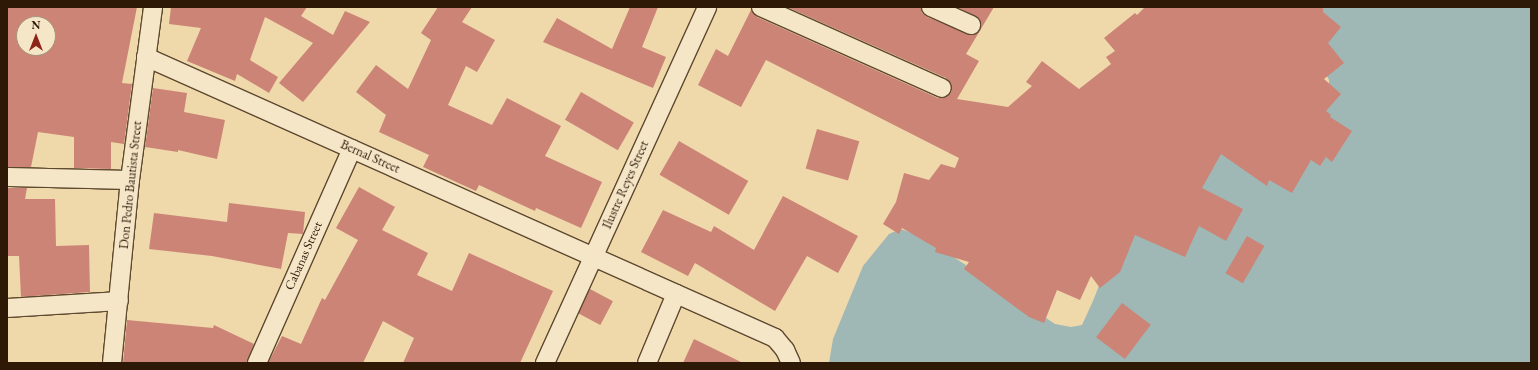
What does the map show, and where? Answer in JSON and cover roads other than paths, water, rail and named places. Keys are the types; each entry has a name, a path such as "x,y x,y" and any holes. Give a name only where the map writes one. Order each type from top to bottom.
{"street":[{"name":"Don Pedro Bautista Street","path":"112,363 130,180 153,7"},
{"name":"Ilustre Reyes Street","path":"545,363 707,7"},
{"path":"761,7 942,88"},
{"path":"931,7 971,25"},
{"name":"Bernal Street","path":"146,58 775,338 785,350 791,363"},
{"name":"Cabanas Street","path":"257,363 352,149"},
{"path":"7,177 130,180"},
{"path":"647,363 676,294"},
{"path":"7,308 118,301"}],"water":[{"path":"1280,7 1531,7 1531,363 829,363 833,339 863,266 889,234 901,229 919,236 943,250 1055,324 1071,327 1082,325 1104,273 1181,164 1329,96 1329,80 1320,63"}]}
